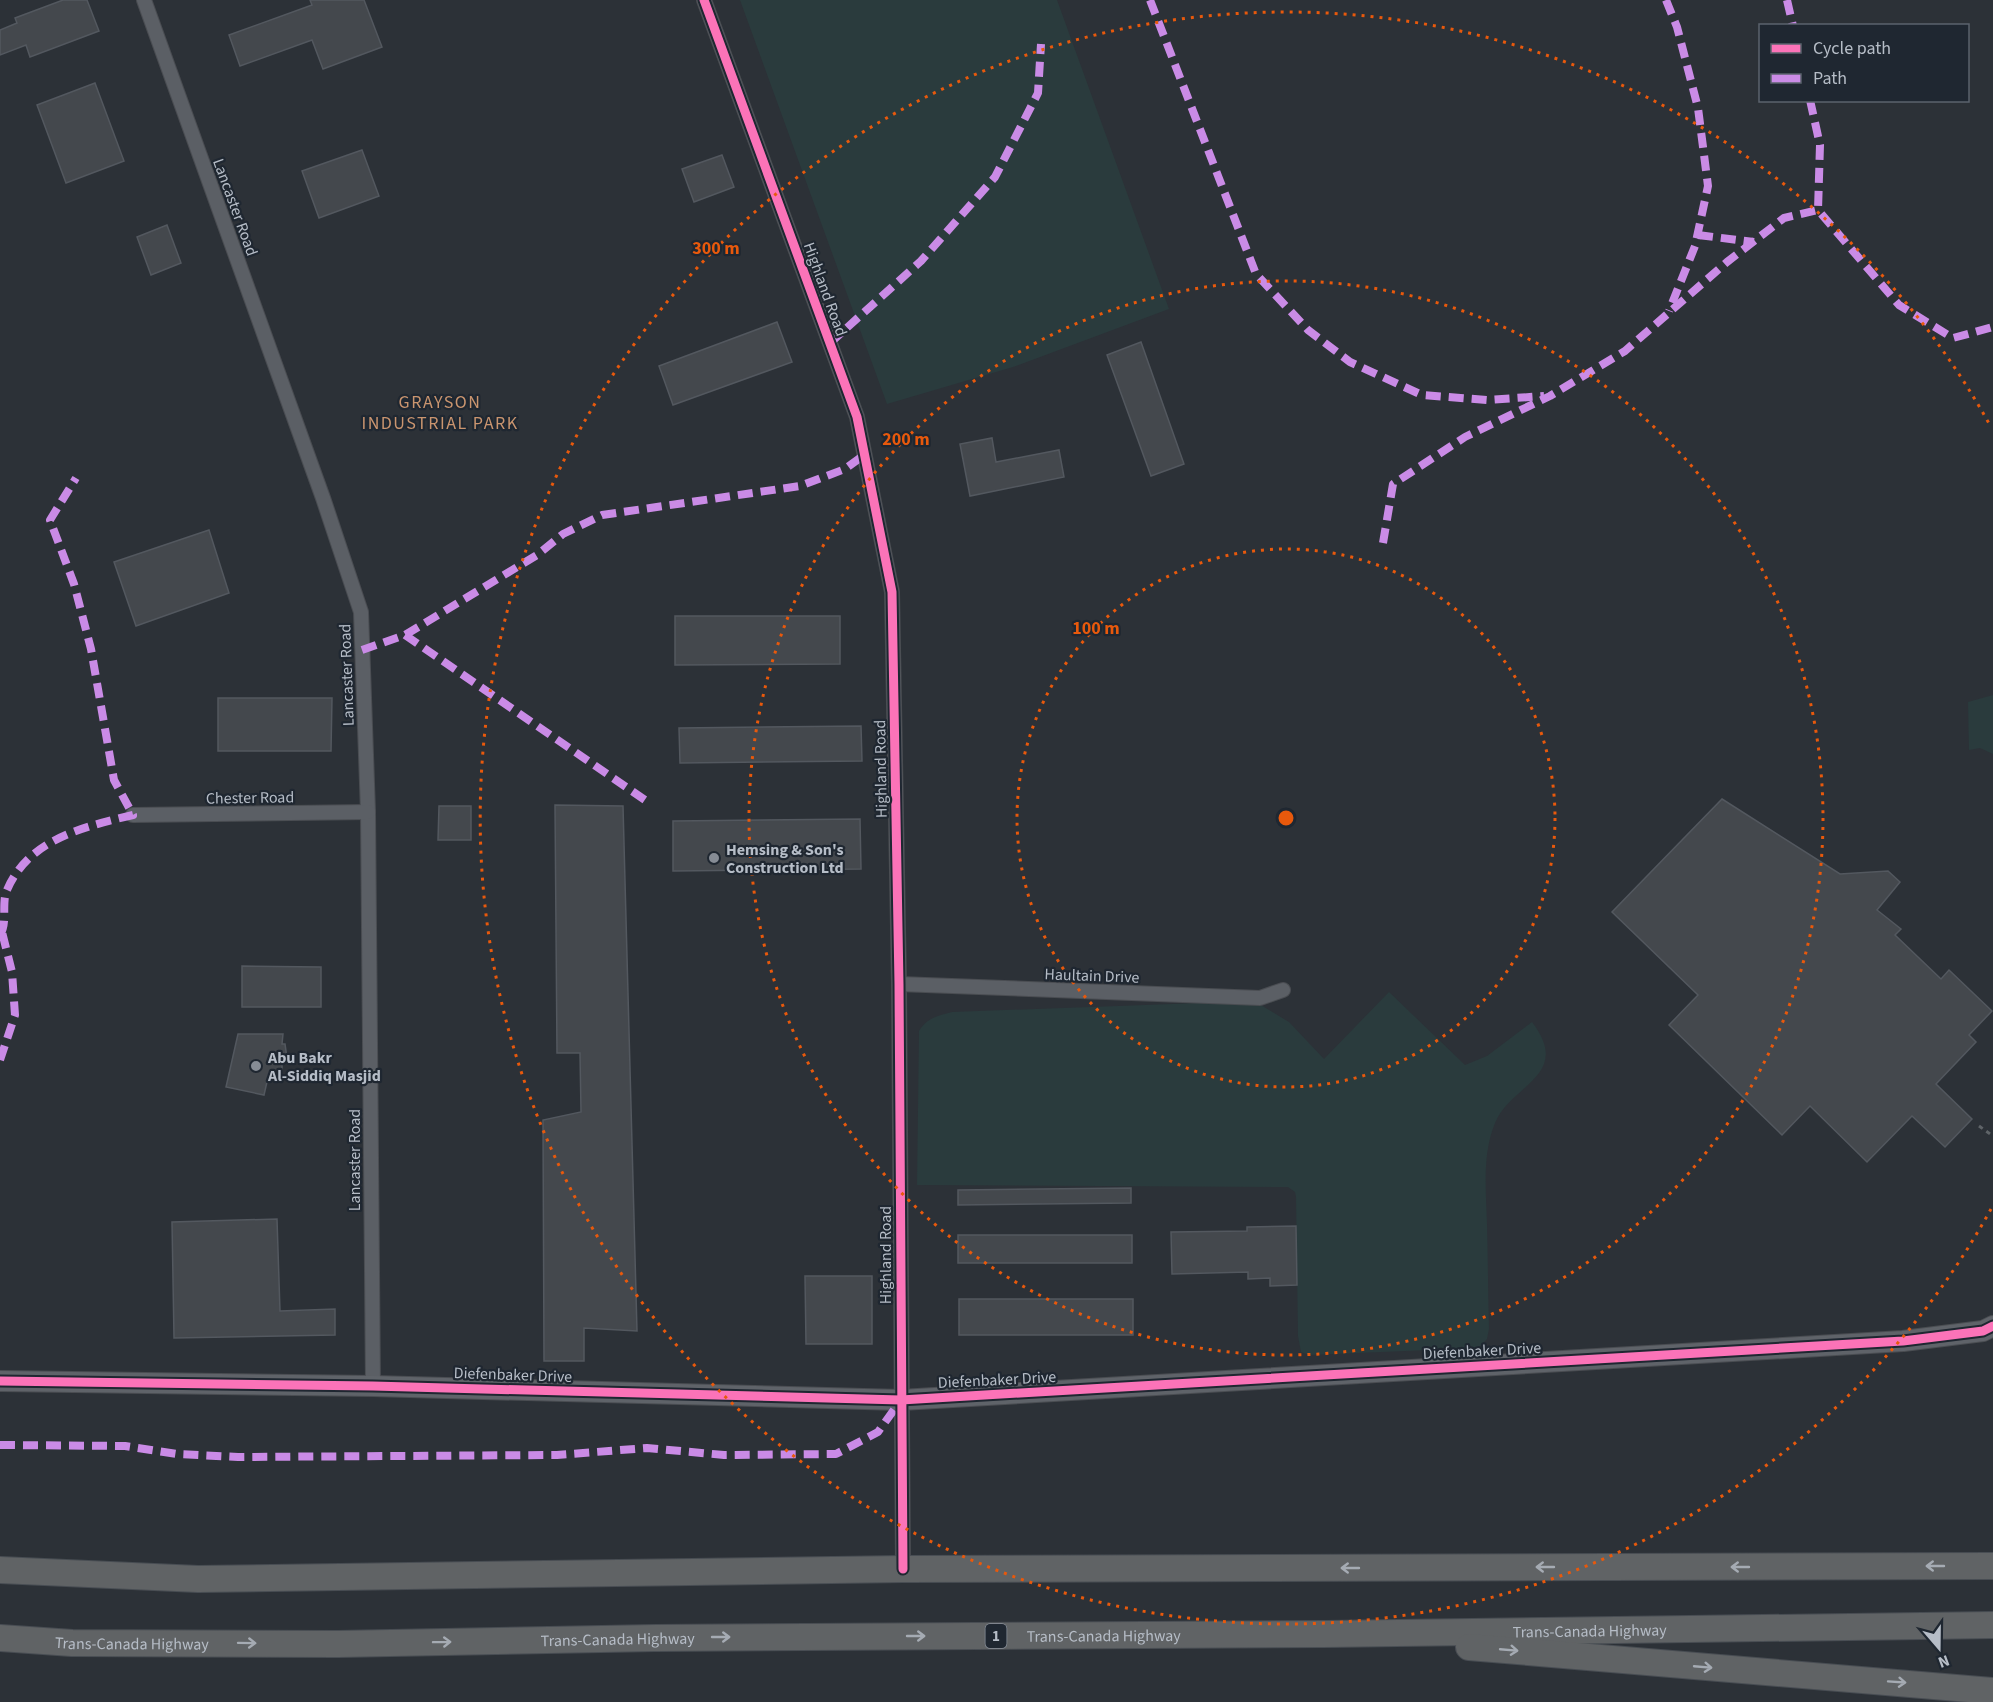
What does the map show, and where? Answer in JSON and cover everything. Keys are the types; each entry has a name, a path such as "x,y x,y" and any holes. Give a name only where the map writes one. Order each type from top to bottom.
{"highway":[{"path":"0,1570 198,1578 903,1569 1993,1566"},
{"name":"Trans-Canada Highway","path":"0,1638 72,1643 338,1644 655,1638 1325,1634 1993,1625"},
{"path":"1325,1634 1993,1691"}],"street":[{"name":"Lancaster Road","path":"144,0 319,487 361,612 368,812 372,1386"},
{"name":"Highland Road","path":"704,0 857,417 890,581 899,984 903,1569"},
{"name":"Chester Road","path":"133,815 368,812"},
{"name":"Haultain Drive","path":"899,984 1260,998 1283,990"},
{"name":"Diefenbaker Drive","path":"0,1381 372,1386 901,1400 1903,1341 1983,1330 1993,1326"}],"path":[{"path":"1979,1126 1993,1136"}],"shaded area":[{"path":"740,0 1057,0 1169,309 1013,367 887,404"},
{"path":"1993,695 1993,754 1980,748 1969,750 1968,702"},
{"path":"1389,992 1465,1065 1487,1056 1532,1022 1543,1040 1546,1055 1543,1067 1503,1110 1495,1123 1488,1148 1486,1186 1489,1329 1487,1339 1478,1348 1309,1355 1301,1352 1298,1336 1296,1197 1295,1192 1288,1187 917,1185 919,1031 925,1023 937,1016 952,1012 1254,1001 1289,1022 1324,1059"}],"building":[{"path":"63,0 87,0 99,31 30,57 26,45 0,55 0,30 17,23 15,18"},
{"path":"310,0 364,0 382,47 323,69 312,40 240,66 229,35 312,5"},
{"path":"95,83 124,161 66,183 37,105"},
{"path":"362,150 379,196 319,218 302,171"},
{"path":"722,155 734,187 694,202 682,169"},
{"path":"167,225 181,263 151,275 137,237"},
{"path":"777,322 792,362 673,405 659,366"},
{"path":"1141,342 1184,464 1151,476 1107,355"},
{"path":"992,438 996,462 1059,450 1064,477 970,496 960,444"},
{"path":"209,530 229,593 136,626 114,562"},
{"path":"675,616 840,616 840,664 675,665"},
{"path":"218,698 332,698 331,751 218,751"},
{"path":"861,726 862,761 680,763 679,728"},
{"path":"1722,799 1840,874 1888,871 1900,882 1877,910 1901,929 1895,935 1941,979 1949,970 1992,1011 1969,1035 1976,1042 1936,1084 1972,1119 1945,1147 1912,1116 1867,1162 1810,1106 1782,1135 1669,1025 1698,995 1612,912"},
{"path":"555,805 623,806 637,1331 584,1328 584,1361 544,1361 543,1120 581,1112 580,1053 557,1053"},
{"path":"439,806 471,806 471,840 438,840"},
{"path":"860,819 861,869 673,871 673,821"},
{"path":"242,966 321,967 321,1007 242,1007"},
{"name":"Abu Bakr Al-Siddiq Masjid","path":"238,1034 283,1034 282,1044 285,1044 287,1058 282,1058 282,1075 269,1073 264,1095 226,1087"},
{"path":"1131,1188 1131,1203 958,1205 958,1190"},
{"path":"277,1219 280,1311 335,1309 335,1335 174,1338 172,1222"},
{"path":"1296,1226 1297,1285 1270,1286 1270,1278 1248,1279 1248,1272 1172,1274 1171,1232 1247,1231 1247,1227"},
{"path":"958,1235 1132,1235 1132,1263 958,1263"},
{"path":"805,1276 872,1276 872,1344 806,1344"},
{"path":"959,1299 1133,1299 1133,1335 959,1335"}],"marked path":[{"path":"1150,0 1256,274 1308,330 1350,362 1422,395 1487,400 1544,396"},
{"path":"1666,0 1677,27 1698,108 1708,186 1695,246 1669,311"},
{"path":"1787,0 1793,24"},
{"path":"830,343 921,261 995,177 1038,93 1041,44"},
{"path":"1810,102 1820,145 1818,210"},
{"path":"1383,543 1393,484 1465,437 1550,396 1625,351 1727,262 1784,218 1818,210 1899,305 1953,338 1993,327"},
{"path":"1698,235 1754,242"},
{"path":"362,650 405,635 537,555 563,534 602,515 800,486 845,469 864,455"},
{"path":"0,935 4,925 5,895 17,873 29,858 60,838 95,825 133,815 114,780 91,649 74,584 50,520 76,478"},
{"path":"405,635 645,800"},
{"path":"0,1060 15,1015 12,972 2,932"},
{"path":"0,1445 125,1446 177,1454 238,1457 557,1455 647,1448 724,1455 836,1454 878,1432 901,1400"}],"cycle path":[{"path":"704,0 857,417 892,592 899,984 903,1569"},
{"path":"0,1381 373,1386 901,1400 1903,1341 1983,1331 1993,1326"}],"place":[{"name":"Hemsing & Son's Construction Ltd","path":"714,858"},
{"name":"Abu Bakr Al-Siddiq Masjid","path":"256,1066"}],"district":[{"name":"GRAYSON INDUSTRIAL PARK","path":"440,412"}]}
